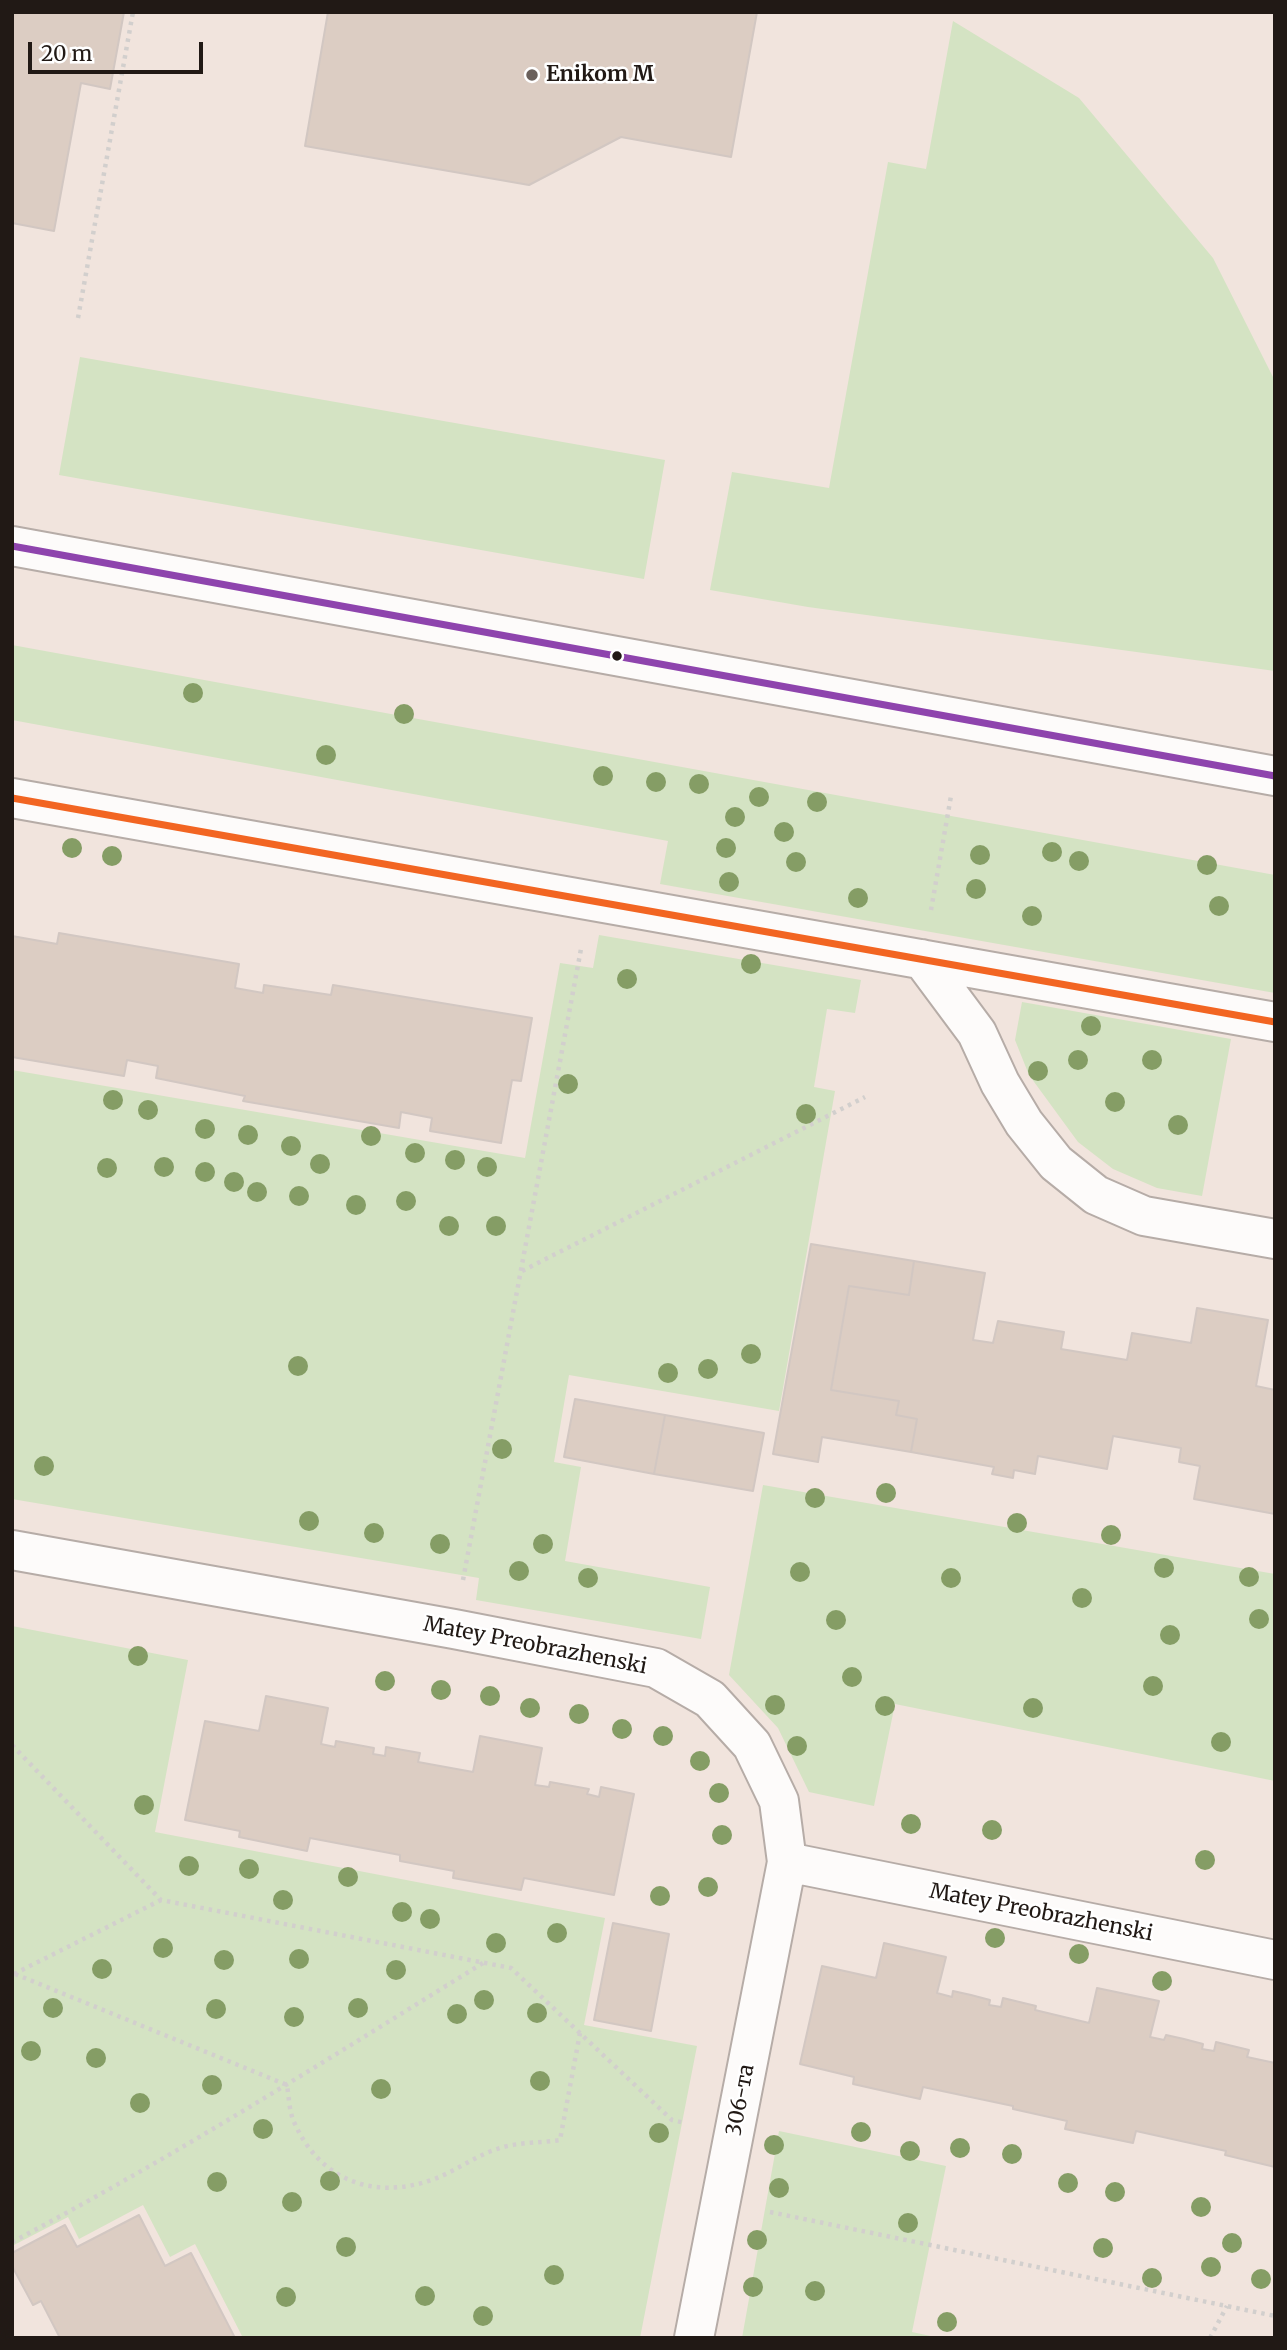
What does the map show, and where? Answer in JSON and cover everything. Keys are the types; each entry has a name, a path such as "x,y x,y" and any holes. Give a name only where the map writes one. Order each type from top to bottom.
{"street":[{"path":"12,546 1275,776"},
{"path":"12,798 1275,1022"},
{"path":"922,959 977,1033 1000,1083 1024,1122 1056,1163 1096,1195 1144,1216 1275,1240"},
{"name":"Matey Preobrazhenski","path":"12,1550 656,1668 710,1699 752,1745 779,1801 787,1862 1275,1960"},
{"name":"306-та","path":"694,2338 787,1862"}],"path":[{"path":"78,318 134,12"},
{"path":"922,959 951,796"},
{"path":"454,1629 590,900"},
{"path":"521,1271 865,1097"},
{"path":"12,1745 161,1900 511,1968 672,2120 734,2132"},
{"path":"13,1974 161,1900"},
{"path":"12,2242 75,2209 287,2085 483,1963"},
{"path":"13,1974 287,2085"},
{"path":"287,2085 292,2119 309,2150 334,2174 367,2187 401,2188 435,2179 498,2148 560,2140 580,2033"},
{"path":"721,2202 1275,2316"},
{"path":"1210,2338 1227,2306"}],"green space":[{"path":"953,21 1079,98 1213,258 1275,381 1275,671 808,607 710,590 732,472 829,488 888,162 926,169"},
{"path":"80,357 665,460 644,579 59,475"},
{"path":"12,645 1275,875 1275,993 660,884 668,841 12,720"},
{"path":"599,935 861,980 855,1013 827,1009 814,1087 835,1091 779,1411 569,1375 554,1462 581,1467 565,1561 710,1587 701,1639 476,1600 479,1578 12,1499 12,1070 525,1158 560,963 593,968"},
{"path":"1022,1002 1231,1039 1202,1196 1157,1188 1113,1169 1078,1142 1029,1075 1015,1040"},
{"path":"763,1485 1275,1574 1275,1781 895,1704 874,1806 809,1792 778,1728 729,1675"},
{"path":"12,1626 188,1660 155,1832 605,1918 584,2025 697,2046 640,2338 243,2338 195,2244 170,2257 143,2205 79,2239 68,2217 12,2246"},
{"path":"779,2131 946,2166 912,2332 940,2338 742,2338"}],"building":[{"path":"12,12 124,12 110,89 81,83 54,231 12,223"},
{"name":"Enikom M","path":"328,12 757,12 731,157 621,137 529,185 305,146"},
{"path":"59,933 239,964 235,988 263,993 264,985 331,995 333,985 532,1018 521,1081 512,1080 501,1143 430,1131 432,1118 401,1112 399,1128 243,1101 245,1096 156,1078 158,1066 127,1060 124,1076 12,1057 12,936 57,944"},
{"path":"811,1244 914,1261 909,1295 849,1286 831,1390 899,1401 896,1415 917,1419 911,1452 822,1437 818,1462 773,1454"},
{"path":"914,1261 985,1273 973,1340 993,1343 998,1321 1064,1332 1061,1349 1127,1360 1132,1333 1191,1343 1197,1308 1268,1320 1256,1386 1275,1390 1275,1514 1194,1499 1200,1466 1179,1462 1181,1448 1113,1436 1107,1469 1038,1456 1035,1474 1014,1470 1013,1478 992,1474 994,1467 911,1452 917,1419 896,1415 899,1401 831,1390 849,1286 909,1295"},
{"path":"575,1399 665,1415 654,1474 564,1457"},
{"path":"665,1415 764,1433 753,1491 654,1474"},
{"path":"266,1696 328,1708 321,1744 335,1747 336,1741 374,1748 373,1754 385,1756 386,1747 420,1753 418,1762 473,1772 480,1736 542,1748 535,1785 549,1787 550,1782 589,1789 587,1794 599,1797 601,1787 634,1794 614,1895 524,1878 521,1890 453,1878 454,1871 400,1861 400,1855 310,1838 307,1851 239,1837 240,1831 185,1820 205,1721 259,1731"},
{"path":"613,1923 669,1934 651,2031 594,2020"},
{"path":"884,1943 946,1957 937,1993 952,1997 953,1991 990,2000 989,2005 1001,2007 1003,1998 1036,2006 1035,2010 1089,2023 1097,1988 1159,2001 1150,2037 1164,2040 1166,2035 1203,2044 1202,2049 1214,2051 1216,2042 1249,2050 1247,2057 1275,2063 1275,2167 1225,2155 1226,2151 1136,2131 1133,2143 1065,2129 1067,2121 1013,2109 1013,2106 923,2087 920,2099 853,2084 854,2077 800,2064 822,1966 876,1978"},
{"path":"139,2215 165,2266 191,2253 235,2338 60,2338 41,2301 33,2305 12,2266 12,2253 65,2225 77,2247"}],"transit line":[{"path":"12,546 1275,776"},
{"path":"12,798 1275,1022"}],"place":[{"name":"Enikom M","path":"532,75"}]}
